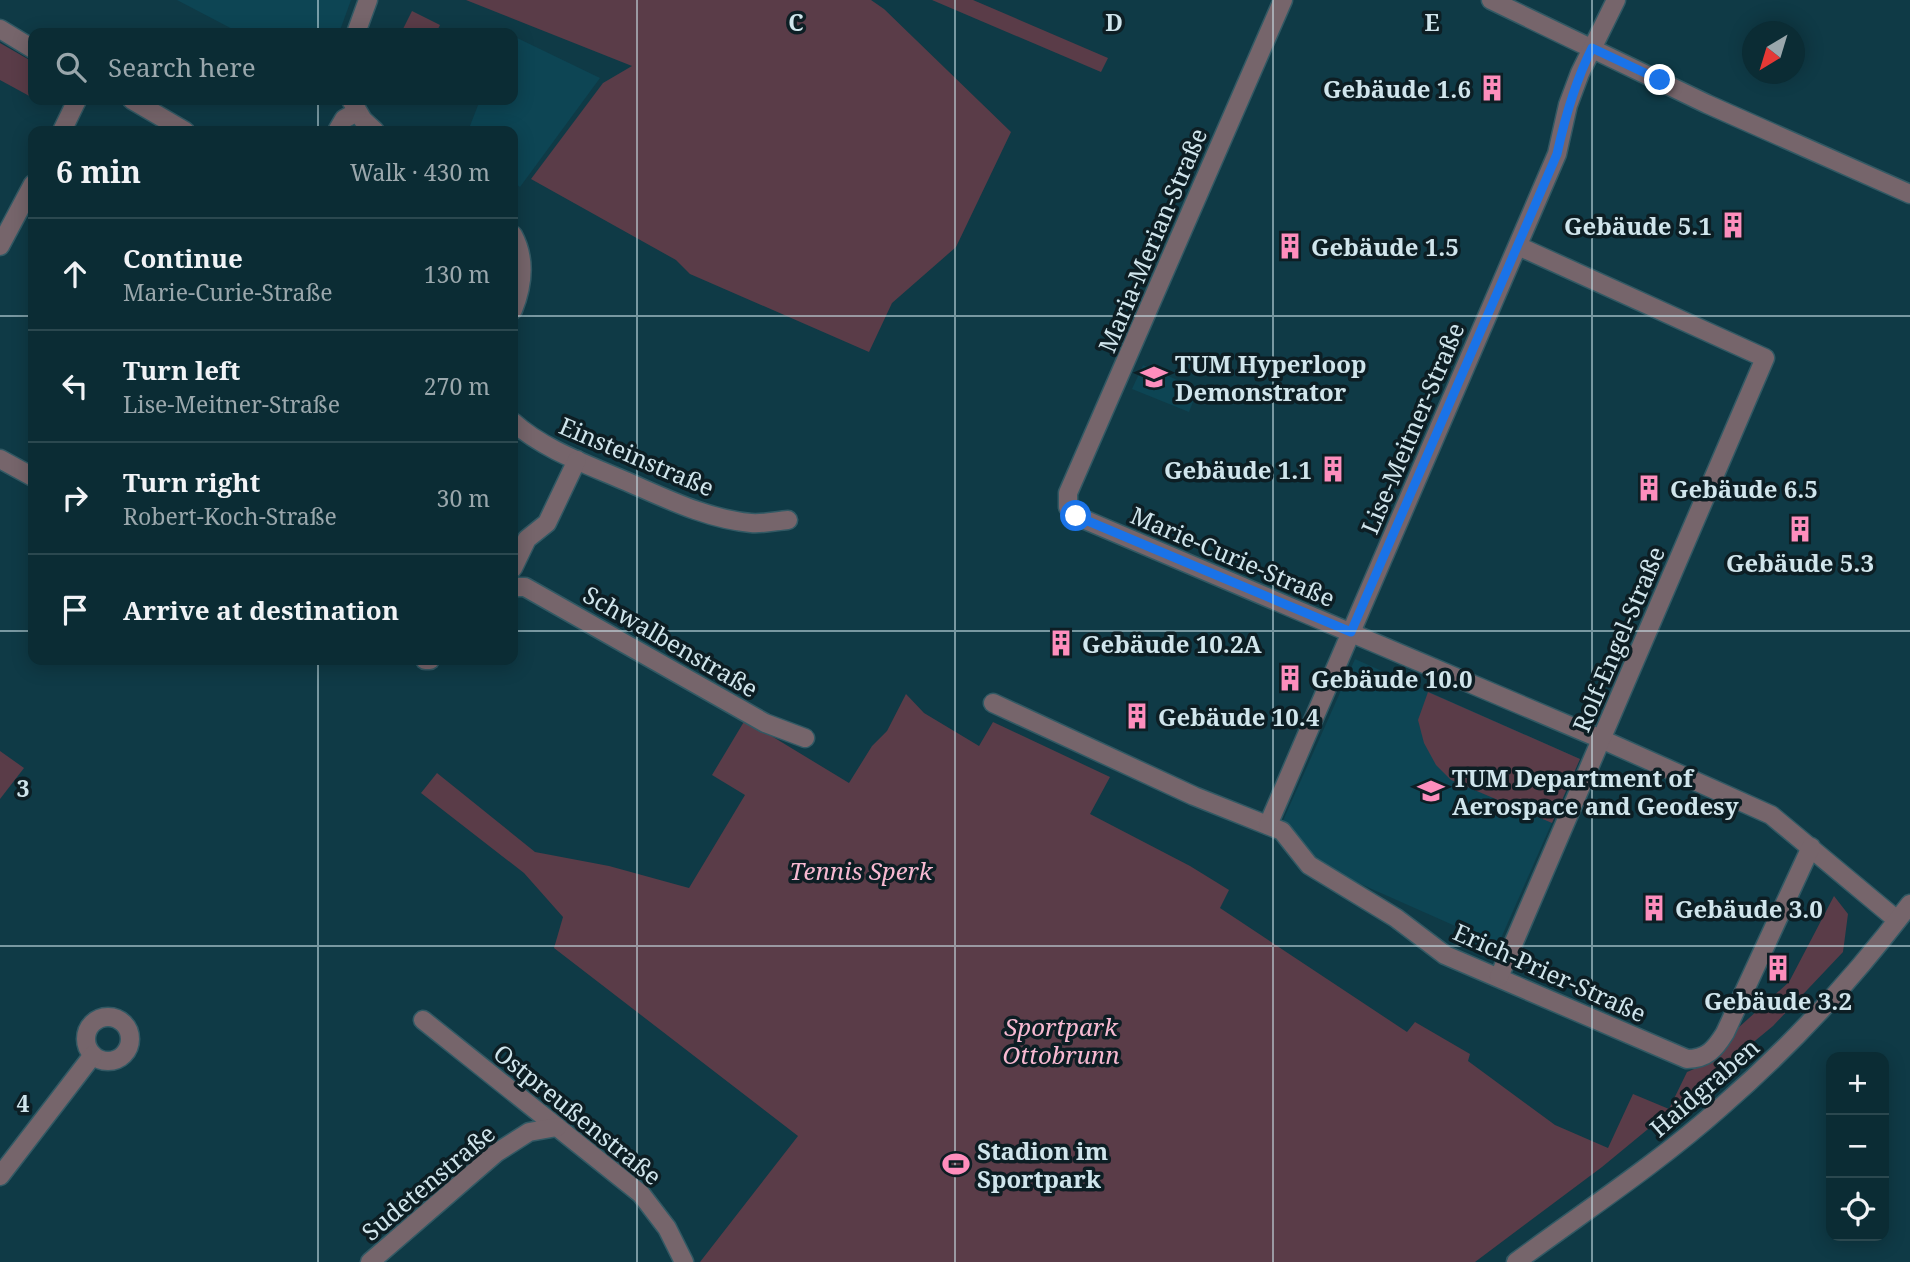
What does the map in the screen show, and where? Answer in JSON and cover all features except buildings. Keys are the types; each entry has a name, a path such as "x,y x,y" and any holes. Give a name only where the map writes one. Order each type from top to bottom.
{"street":[{"path":"358,28 368,0"},
{"name":"Maria-Merian-Straße","path":"1067,500 1283,0"},
{"path":"1491,0 1707,104 1910,194"},
{"name":"Lise-Meitner-Straße","path":"1268,825 1557,154 1580,73 1616,0"},
{"path":"0,29 28,46"},
{"path":"64,126 75,105"},
{"path":"141,105 177,126"},
{"path":"340,126 354,106 371,126"},
{"path":"0,246 28,193"},
{"path":"518,245 522,263 518,296"},
{"name":"Rolf-Engel-Straße","path":"1499,977 1765,358 1518,246"},
{"name":"Einsteinstraße","path":"518,426 577,460 712,515 752,523 788,520"},
{"path":"0,458 28,474"},
{"path":"518,564 527,539 547,523 577,460"},
{"name":"Marie-Curie-Straße","path":"1067,500 1068,508 1076,516 1601,739 1771,815 1897,920"},
{"name":"Schwalbenstraße","path":"518,582 765,723 805,738"},
{"name":"Erich-Prier-Straße","path":"993,703 1194,796 1282,831 1309,865 1396,918 1445,955 1687,1059 1707,1056 1725,1033 1811,847"},
{"name":"Haidgraben","path":"1516,1262 1651,1164 1720,1109 1818,1015 1910,904"},
{"name":"Ostpreußenstraße","path":"423,1020 640,1194 667,1228 684,1262"},
{"path":"0,1176 93,1055"},
{"name":"Sudetenstraße","path":"370,1262 496,1153 529,1132 557,1127"}],"shaded area":[{"path":"177,0 351,0 341,28 230,28"},
{"path":"518,38 600,78 520,187 518,126 470,126 478,105 518,105"},
{"name":"TUM Hyperloop Demonstrator","path":"1143,365 1198,389 1189,412 1132,389"},
{"name":"TUM Department of Aerospace and Geodesy","path":"1355,659 1580,759 1498,945 1311,862 1281,825"}],"green space":[{"path":"466,0 871,0 884,9 1011,132 956,247 892,303 869,352 690,274 676,260 531,179 603,83 632,66"},
{"path":"932,0 973,0 1108,58 1101,72"},
{"path":"412,11 440,25 438,28 404,28"},
{"path":"0,43 28,59 28,95 0,80"},
{"path":"1428,692 1580,759 1552,823 1451,780 1436,765 1424,743 1418,720"},
{"path":"906,694 924,713 979,746 993,722 1110,777 1090,814 1190,866 1229,890 1220,908 1407,1032 1415,1022 1470,1054 1468,1061 1555,1125 1608,1148 1633,1094 1669,1109 1687,1072 1713,1061 1738,1028 1789,982 1834,896 1848,914 1843,952 1773,1026 1602,1167 1475,1262 700,1262 798,1136 554,948 563,917 524,873 421,793 437,773 535,852 609,866 689,888 745,795 712,775 745,720 849,783 872,746 887,731"},
{"path":"0,751 24,768 0,799"}],"place":[{"name":"Gebäude 1.6","path":"1492,88"},
{"name":"Gebäude 5.1","path":"1733,225"},
{"name":"Gebäude 1.5","path":"1290,246"},
{"name":"TUM Hyperloop Demonstrator","path":"1154,377"},
{"name":"Gebäude 1.1","path":"1333,469"},
{"name":"Gebäude 6.5","path":"1649,488"},
{"name":"Gebäude 5.3","path":"1800,529"},
{"name":"Gebäude 10.2A","path":"1061,643"},
{"name":"Gebäude 10.0","path":"1290,678"},
{"name":"Gebäude 10.4","path":"1137,716"},
{"name":"TUM Department of Aerospace and Geodesy","path":"1431,791"},
{"name":"Gebäude 3.0","path":"1654,908"},
{"name":"Gebäude 3.2","path":"1778,968"},
{"name":"Stadion im Sportpark","path":"956,1164"}],"route":[{"path":"1076,516 1351,632 1557,154 1569,105 1592,48 1660,80"}],"park label":[{"name":"Tennis Sperk","path":"861,870"},
{"name":"Sportpark Ottobrunn","path":"1061,1040"}]}
